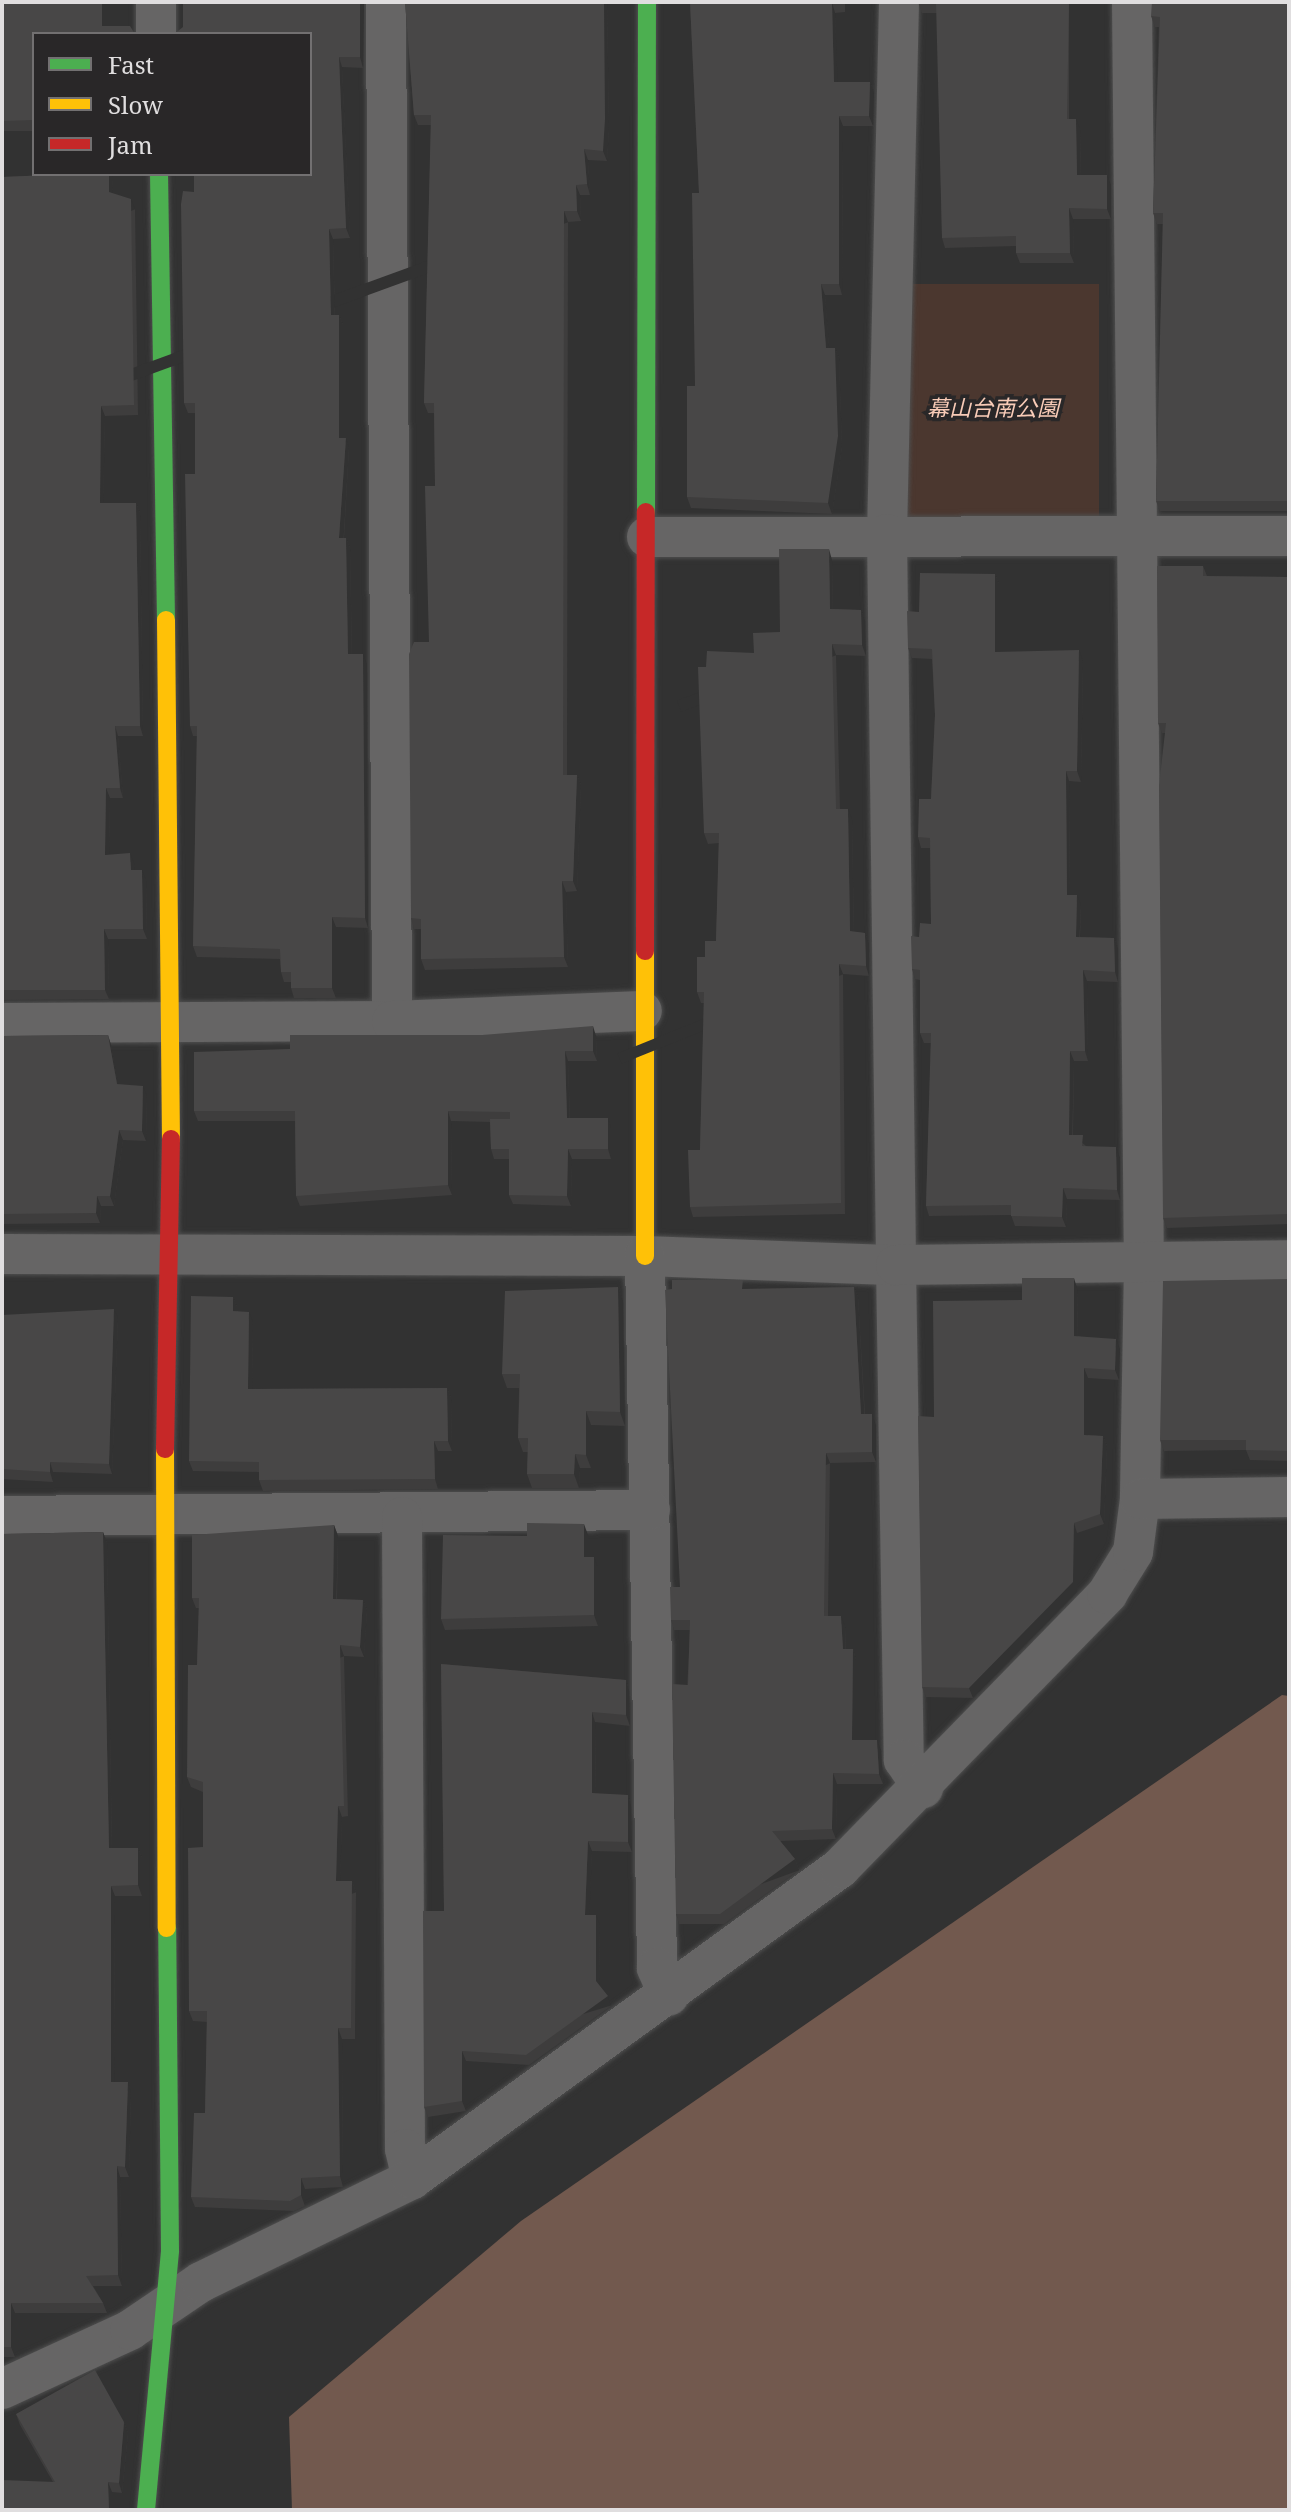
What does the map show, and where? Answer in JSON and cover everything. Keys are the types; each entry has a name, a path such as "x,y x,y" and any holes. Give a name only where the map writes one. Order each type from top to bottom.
{"street":[{"path":"156,2 156,32"},
{"path":"386,2 392,1021"},
{"path":"647,2 647,537 642,1011 657,1968 669,1996"},
{"path":"899,2 887,534 896,1265 904,1760 923,1788"},
{"path":"2,2389 412,2179 669,1996 840,1868 923,1788 1127,1569 1140,1499 1144,1264 1133,535 1132,2"},
{"path":"146,2510 169,2305 164,1515 173,1021 159,176"},
{"path":"647,537 887,534 1289,536"},
{"path":"2,1023 392,1021 642,1011"},
{"path":"2,1254 645,1256 896,1265 1289,1260"},
{"path":"1140,1499 1289,1497"},
{"path":"2,1516 402,1517 650,1510"},
{"path":"402,1517 405,2149 412,2179"}],"green space":[{"name":"幕山台南公園","path":"889,284 1099,284 1099,530 889,530"}],"shaded area":[{"path":"1282,1695 1289,1696 1289,2510 292,2510 289,2417 521,2221"}],"building":[{"path":"2,2 102,2 102,26 130,26 134,32 32,32 32,120 2,121"},
{"path":"183,2 360,2 360,57 339,57 346,228 329,229 331,315 339,315 339,438 346,438 339,538 346,538 348,654 363,654 365,918 332,917 332,988 291,988 291,972 281,972 280,949 193,946 197,726 190,726 185,474 195,474 195,403 184,403 181,204 183,191 194,192 194,176 312,176 312,32 177,32 183,27"},
{"path":"405,2 604,2 603,151 584,149 587,184 576,185 577,211 564,211 563,775 577,775 573,881 562,881 564,957 421,959 421,919 411,918 409,654 414,642 429,642 425,486 435,486 434,403 424,403 431,115 414,115"},
{"path":"690,2 832,2 834,82 870,82 869,116 839,116 839,284 821,284 826,348 835,348 838,436 828,503 687,497 687,386 695,386 692,193 699,193"},
{"path":"918,2 1069,2 1067,119 1076,119 1077,175 1107,175 1107,209 1069,208 1070,253 1016,253 1016,236 942,238 936,3"},
{"path":"1152,2 1289,2 1289,501 1156,501 1163,213 1153,213 1160,17 1151,16"},
{"path":"109,176 109,192 131,199 134,405 101,406 100,503 136,503 140,726 115,726 120,788 106,788 105,855 130,853 131,870 142,870 143,929 104,929 105,990 2,990 2,177"},
{"path":"779,549 829,549 830,609 861,610 862,645 832,644 836,809 848,809 850,931 865,933 866,966 839,964 841,1203 690,1207 688,1150 700,1150 704,992 697,992 697,957 705,957 705,941 716,941 719,833 704,833 698,667 706,667 707,651 754,653 753,633 780,632"},
{"path":"1157,566 1203,566 1203,576 1289,577 1289,1214 1163,1218 1159,786 1166,723 1158,723"},
{"path":"920,573 995,574 995,652 1079,650 1077,771 1066,771 1067,895 1077,895 1076,937 1114,938 1115,972 1083,970 1085,1051 1070,1051 1069,1135 1083,1135 1082,1146 1116,1147 1117,1190 1063,1188 1062,1217 1011,1216 1011,1205 926,1206 931,1033 920,1033 920,970 912,969 911,936 919,937 920,923 931,924 930,838 918,837 919,799 931,799 935,715 932,649 908,648 907,611 919,612"},
{"path":"593,1026 593,1051 565,1051 567,1118 608,1118 608,1149 568,1149 567,1196 509,1195 509,1149 491,1149 490,1119 510,1119 510,1112 448,1111 448,1185 296,1196 295,1111 194,1111 194,1052 290,1049 290,1035 482,1035"},
{"path":"108,1035 117,1084 143,1086 142,1131 119,1130 110,1196 97,1196 96,1213 2,1214 2,1036"},
{"path":"1022,1278 1074,1278 1074,1336 1116,1339 1115,1370 1084,1368 1084,1435 1103,1436 1100,1514 1074,1523 1073,1582 969,1688 922,1687 918,1416 934,1417 933,1301 1022,1300"},
{"path":"1289,1279 1289,1451 1246,1450 1246,1440 1160,1440 1163,1281"},
{"path":"672,1280 743,1280 742,1289 854,1287 861,1414 872,1414 872,1452 826,1453 824,1616 841,1616 843,1649 853,1649 852,1740 877,1740 879,1774 833,1773 832,1829 772,1831 795,1859 720,1914 676,1914 672,1684 688,1685 690,1620 671,1620 670,1587 680,1587 665,1290 672,1289"},
{"path":"618,1287 620,1412 586,1411 586,1455 575,1454 574,1474 527,1474 528,1438 518,1438 520,1374 502,1374 505,1291"},
{"path":"191,1296 233,1297 233,1311 249,1312 248,1389 447,1388 448,1441 434,1441 435,1479 259,1480 259,1462 189,1461"},
{"path":"114,1309 109,1464 50,1462 50,1472 2,1469 2,1315"},
{"path":"527,1523 584,1524 584,1557 594,1557 594,1615 441,1619 443,1535 527,1536"},
{"path":"334,1525 333,1599 363,1600 360,1647 340,1645 344,1806 338,1806 336,1881 352,1881 351,2028 338,2028 340,2176 301,2178 301,2195 290,2201 191,2197 194,2113 205,2113 207,2011 189,2011 188,1848 203,1847 203,1782 187,1777 188,1665 197,1665 199,1598 192,1598 192,1535"},
{"path":"103,1532 109,1848 138,1848 138,1885 111,1886 111,2082 128,2082 125,2167 117,2166 118,2275 86,2276 103,2303 11,2303 11,2347 2,2347 2,1534"},
{"path":"441,1664 626,1680 626,1715 592,1712 592,1793 628,1795 628,1842 588,1841 585,1915 596,1915 596,1981 608,1996 526,2055 462,2051 462,2101 424,2107 423,1911 444,1911"},
{"path":"95,2370 124,2422 119,2483 108,2482 109,2510 2,2510 2,2480 55,2482 16,2414"}],"traffic: fast":[{"path":"646,512 647,2"},
{"path":"159,176 166,620"},
{"path":"146,2510 170,2251 167,1928"}],"traffic: slow":[{"path":"166,620 171,1139"},
{"path":"645,951 645,1256"},
{"path":"165,1449 167,1928"}],"traffic: jam":[{"path":"645,951 646,512"},
{"path":"165,1449 171,1139"}]}
